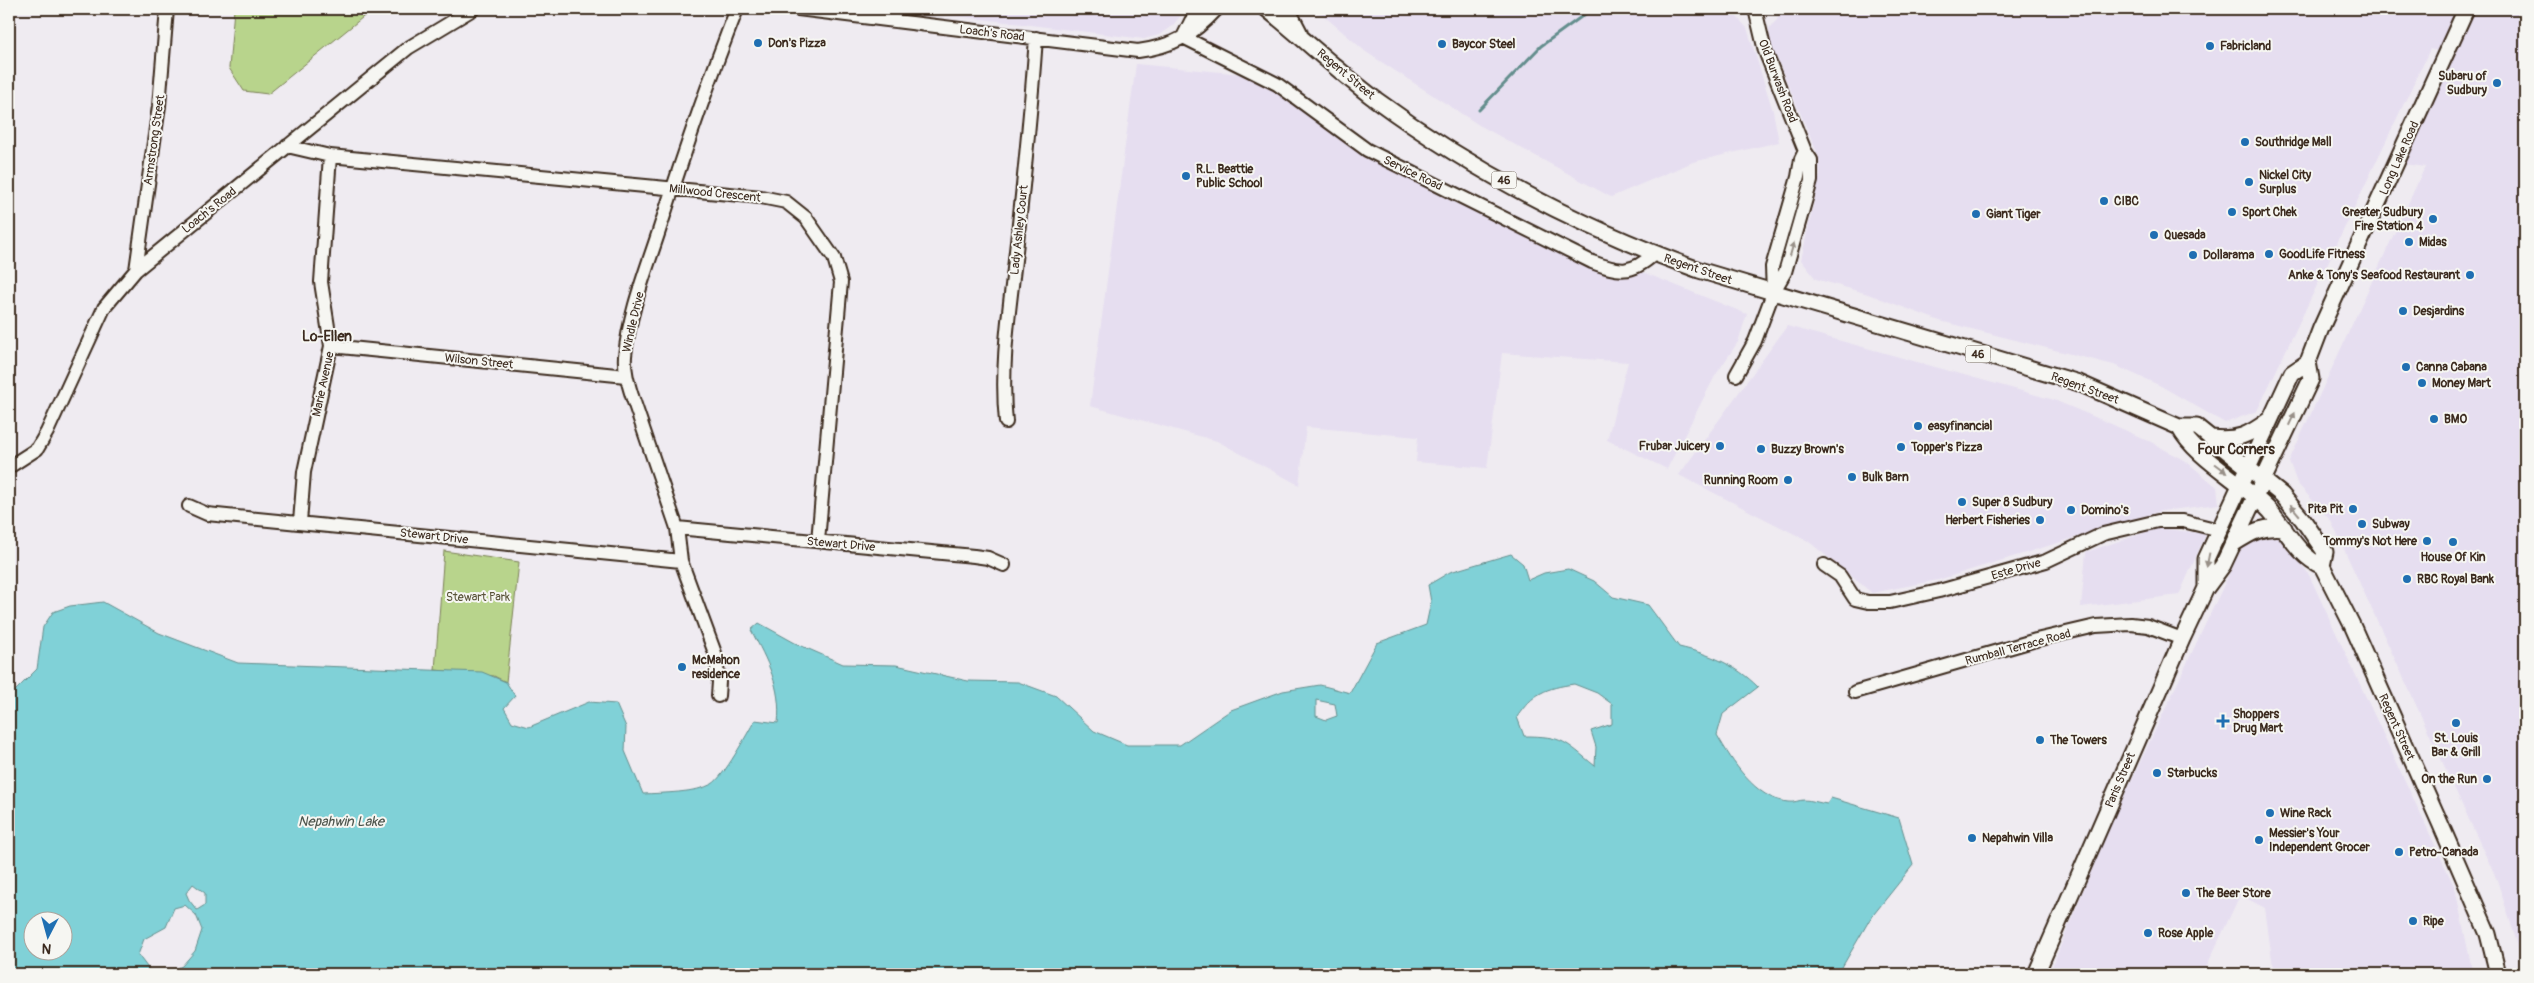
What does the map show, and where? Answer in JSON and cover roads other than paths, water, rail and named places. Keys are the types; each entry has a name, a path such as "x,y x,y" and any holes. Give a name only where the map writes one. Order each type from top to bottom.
{"main road":[{"name":"Regent Street","path":"1267,9 1374,98 1465,159 1564,214 1654,254 1773,293 2079,383 2179,427 2197,427 2264,478 2304,520 2325,552 2322,566 2352,625 2488,934 2498,974"},
{"path":"1287,9 1302,37"},
{"name":"Long Lake Road","path":"2255,497 2311,380 2308,362 2321,328 2466,9"},
{"name":"Long Lake Road","path":"2240,483 2292,372 2308,362"},
{"path":"2212,438 2227,440 2240,438 2251,434 2270,420"},
{"name":"Regent Street","path":"2179,427 2187,442 2255,497 2284,528 2309,561 2322,566"},
{"name":"Paris Street","path":"2206,588 2206,559 2240,483"},
{"name":"Paris Street","path":"2036,974 2182,639 2206,588 2223,565 2255,497"},
{"path":"2233,544 2256,530 2266,527 2284,528"}],"street":[{"name":"Armstrong Street","path":"136,270 159,106 167,9"},
{"name":"Loach's Road","path":"9,467 37,449 47,432 104,308 136,270 408,48 473,9"},
{"name":"Windle Drive","path":"718,696 719,682 715,653 681,561 677,528 626,376 625,357 630,325 672,189 717,58 737,9"},
{"name":"Loach's Road","path":"798,9 1138,51 1164,47 1183,38 1198,29 1217,9"},
{"path":"1183,38 1192,21 1202,9"},
{"name":"Old Burwash Road","path":"1736,376 1755,341 1773,293 1772,267 1798,177 1801,159 1805,151 1765,51 1755,9"},
{"name":"Lady Ashley Court","path":"1006,422 1003,397 1005,351 1028,149 1036,38"},
{"name":"Service Road","path":"1183,38 1278,84 1367,150 1592,262 1614,270 1635,269 1654,254"},
{"name":"Millwood Crescent","path":"287,146 330,156 762,197 786,202 806,218 834,258 841,282 818,541"},
{"name":"Marie Avenue","path":"300,522 304,472 331,346 321,282 330,156"},
{"name":"Wilson Street","path":"331,346 626,376"},
{"name":"Stewart Drive","path":"189,506 207,514 681,561"},
{"name":"Este Drive","path":"1824,565 1840,576 1855,599 1868,602 1890,602 1939,591 2046,561 2103,534 2158,521 2183,521 2219,530"},
{"name":"Stewart Drive","path":"677,528 974,556 988,558 1004,565"},
{"name":"Rumball Terrace Road","path":"1855,692 2036,640 2096,626 2131,624 2148,626 2182,639"}],"water":[{"name":"Nepahwin Lake","path":"1511,554 1523,564 1528,580 1544,573 1568,569 1594,581 1613,597 1648,605 1679,647 1701,653 1731,666 1758,687 1723,714 1717,735 1737,767 1755,786 1765,794 1788,802 1807,800 1827,804 1831,798 1899,818 1913,865 1870,919 1838,974 165,974 9,974 9,701 10,696 37,669 43,627 53,612 70,606 103,602 159,633 238,663 482,672 506,682 515,696 504,708 512,722 529,727 589,702 616,704 626,727 625,751 643,794 688,791 712,784 723,773 755,720 778,723 778,698 772,675 763,652 751,630 759,623 795,643 843,664 896,665 968,681 1018,682 1056,696 1094,731 1127,745 1180,745 1231,710 1283,691 1320,685 1350,693 1377,643 1426,625 1431,602 1428,585 1450,572","holes":["1574,684 1597,693 1612,704 1612,724 1591,731 1596,747 1595,766 1570,746 1556,739 1524,736 1517,717 1529,702 1541,693","1316,700 1335,704 1337,716 1326,720 1316,716","193,884 205,893 205,905 197,910 186,893","185,905 196,915 202,930 195,951 182,966 165,974 150,971 138,955 144,939 166,927 174,908"]}],"waterway":[{"path":"1479,110 1541,46 1592,9"}],"place":[{"name":"Don's Pizza","path":"758,43"},
{"name":"Baycor Steel","path":"1442,44"},
{"name":"Fabricland","path":"2210,46"},
{"name":"Subaru of Sudbury","path":"2497,83"},
{"name":"Southridge Mall","path":"2245,142"},
{"name":"R.L. Beattie Public School","path":"1186,176"},
{"name":"Nickel City Surplus","path":"2249,182"},
{"name":"CIBC","path":"2104,201"},
{"name":"Sport Chek","path":"2232,212"},
{"name":"Giant Tiger","path":"1976,214"},
{"name":"Greater Sudbury Fire Station 4","path":"2433,219"},
{"name":"Quesada","path":"2154,235"},
{"name":"Midas","path":"2409,242"},
{"name":"GoodLife Fitness","path":"2269,254"},
{"name":"Dollarama","path":"2193,255"},
{"name":"Anke & Tony's Seafood Restaurant","path":"2470,275"},
{"name":"Desjardins","path":"2403,311"},
{"name":"Canna Cabana","path":"2406,367"},
{"name":"Money Mart","path":"2422,383"},
{"name":"BMO","path":"2434,419"},
{"name":"easyfinancial","path":"1918,426"},
{"name":"Frubar Juicery","path":"1720,446"},
{"name":"Topper's Pizza","path":"1901,447"},
{"name":"Buzzy Brown's","path":"1761,449"},
{"name":"Bulk Barn","path":"1852,477"},
{"name":"Running Room","path":"1788,480"},
{"name":"Super 8 Sudbury","path":"1962,502"},
{"name":"Pita Pit","path":"2353,509"},
{"name":"Domino's","path":"2071,510"},
{"name":"Herbert Fisheries","path":"2040,520"},
{"name":"Subway","path":"2362,524"},
{"name":"Tommy's Not Here","path":"2427,541"},
{"name":"House Of Kin","path":"2453,542"},
{"name":"RBC Royal Bank","path":"2407,579"},
{"name":"McMahon residence","path":"682,667"},
{"name":"Shoppers Drug Mart","path":"2223,721"},
{"name":"St. Louis Bar & Grill","path":"2456,723"},
{"name":"The Towers","path":"2040,740"},
{"name":"Starbucks","path":"2157,773"},
{"name":"On the Run","path":"2487,779"},
{"name":"Wine Rack","path":"2270,813"},
{"name":"Nepahwin Villa","path":"1972,838"},
{"name":"Messier's Your Independent Grocer","path":"2259,840"},
{"name":"Petro-Canada","path":"2399,852"},
{"name":"The Beer Store","path":"2186,893"},
{"name":"Ripe","path":"2413,921"},
{"name":"Rose Apple","path":"2148,933"}],"district":[{"name":"Lo-Ellen","path":"327,336"},
{"name":"Four Corners","path":"2236,449"}],"park label":[{"name":"Stewart Park","path":"478,597"}]}
